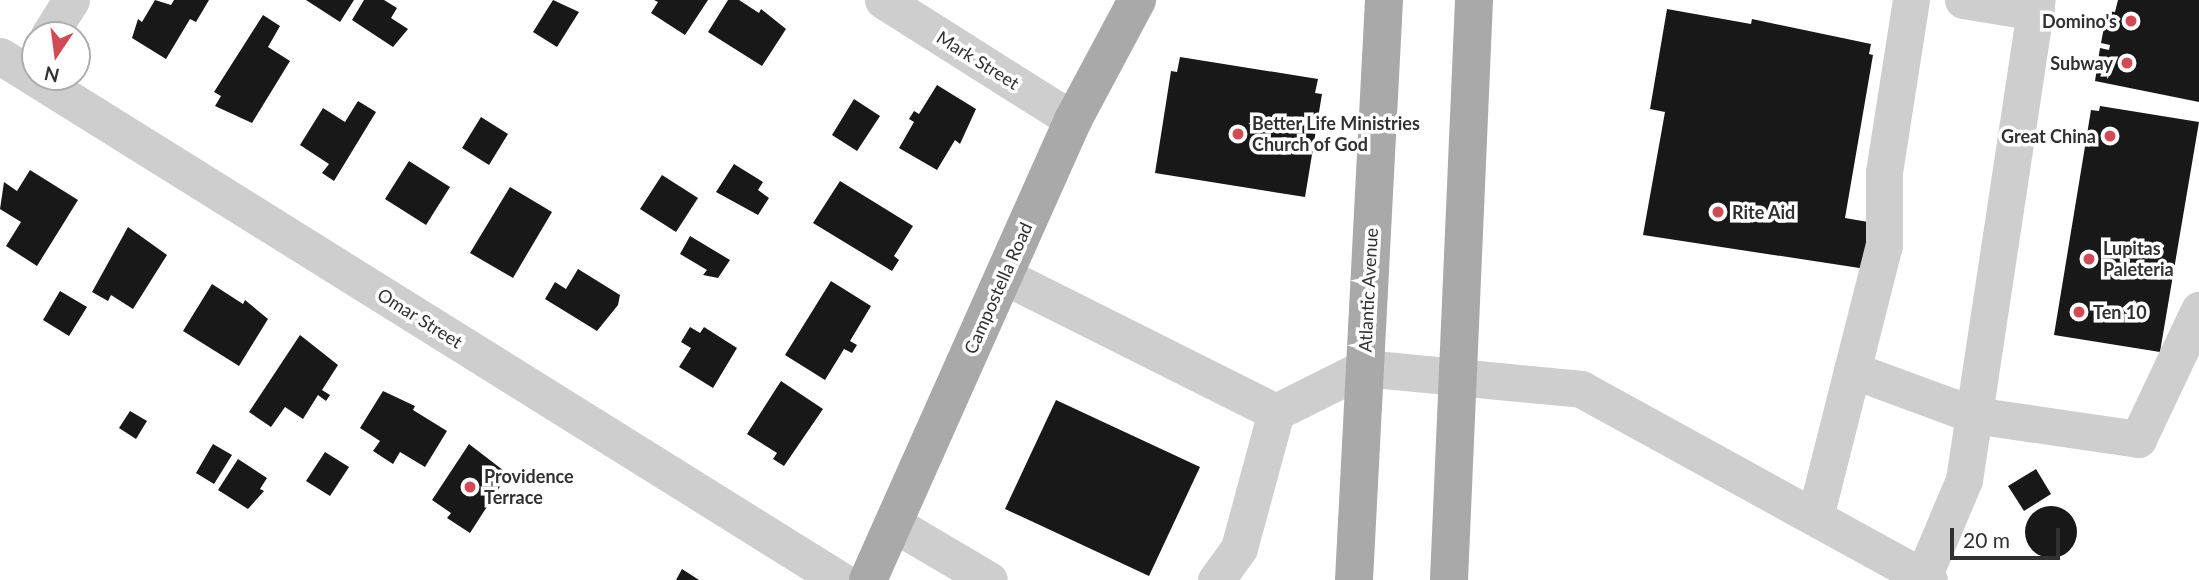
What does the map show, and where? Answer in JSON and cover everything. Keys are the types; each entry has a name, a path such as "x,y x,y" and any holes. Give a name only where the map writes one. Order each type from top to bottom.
{"main road":[{"name":"Campostella Road","path":"868,580 1073,120 1137,0"},
{"name":"Atlantic Avenue","path":"1354,580 1384,0"},
{"path":"1449,580 1460,375 1474,0"}],"street":[{"path":"58,21 71,0"},
{"name":"Mark Street","path":"883,0 1073,120"},
{"path":"1815,517 1884,245 1884,172 1911,0"},
{"path":"1216,580 1240,548 1276,412 1364,368 1460,375 1581,389 1926,578 1964,480 2036,6 1963,0"},
{"name":"Omar Street","path":"20,62 839,580"},
{"path":"1004,276 1276,412"},
{"path":"1852,370 1974,415 2138,439 2199,310"},
{"path":"894,524 989,580"}],"building":[{"path":"155,0 171,5 174,0 209,0 196,22 190,19 166,59 132,38 138,19 142,22"},
{"path":"306,0 354,0 340,22"},
{"path":"364,0 384,0 397,8 391,18 408,29 393,47 352,20"},
{"path":"553,0 579,12 557,47 533,32"},
{"path":"654,0 708,0 685,35 651,13 658,2"},
{"path":"728,0 739,0 759,13 761,9 786,29 762,66 708,32"},
{"path":"2118,0 2199,0 2199,102 2095,81 2100,48 2109,50 2110,45 2101,43 2107,11 2115,12"},
{"name":"Rite Aid","path":"1667,9 1751,24 1752,19 1871,44 1869,54 1873,55 1845,218 1874,223 1866,269 1643,235 1665,112 1650,109"},
{"path":"263,15 280,26 268,47 290,61 252,123 215,106 221,96 214,92"},
{"name":"Better Life Ministries Church of God","path":"1180,57 1318,79 1315,93 1322,94 1305,197 1155,173 1171,71 1177,72"},
{"path":"937,85 976,109 960,144 955,140 937,170 899,148 914,122 909,119 914,111 919,114"},
{"path":"854,99 880,116 857,151 832,135"},
{"path":"358,101 376,112 334,181 322,173 329,164 300,145 323,108 345,122"},
{"path":"2100,106 2199,122 2160,352 2054,335 2091,110 2099,111"},
{"path":"481,117 508,134 489,165 462,148"},
{"path":"409,161 450,187 426,225 385,199"},
{"path":"734,164 763,182 758,190 769,198 758,215 716,192"},
{"path":"30,170 78,200 37,266 6,246 21,222 0,209 4,182 17,191"},
{"path":"662,175 698,198 676,232 640,209"},
{"path":"840,181 913,226 894,256 899,260 892,271 813,223"},
{"path":"510,187 552,212 513,278 470,253"},
{"path":"128,227 167,255 133,309 111,295 108,301 92,292"},
{"path":"690,236 730,260 718,278 703,275 707,270 680,254"},
{"path":"578,269 620,295 618,305 597,331 545,299 555,282 566,289"},
{"path":"831,281 871,306 850,341 857,345 852,353 844,349 825,380 785,355"},
{"path":"212,284 243,304 245,300 268,319 239,366 183,331"},
{"path":"60,291 87,307 69,336 43,320"},
{"path":"690,327 700,333 704,327 737,348 713,388 679,367 691,348 681,342"},
{"path":"300,335 338,365 322,390 330,395 326,401 318,395 303,419 285,407 271,427 249,412"},
{"path":"781,381 823,409 784,466 773,459 777,453 747,434"},
{"path":"383,391 415,406 413,410 447,431 425,467 400,452 393,464 373,451 380,441 360,428"},
{"path":"1056,400 1200,467 1149,576 1005,509"},
{"path":"130,411 147,421 136,439 119,428"},
{"path":"213,444 232,455 214,484 196,473"},
{"name":"Providence Terrace","path":"469,444 508,474 470,533 447,518 451,513 432,500"},
{"path":"325,452 349,467 330,496 306,481"},
{"path":"238,459 267,478 260,489 264,491 248,509 218,490"},
{"path":"2036,469 2051,494 2024,511 2008,486"},
{"path":"2051,506 2061,508 2069,514 2075,522 2075,542 2069,550 2061,556 2051,558 2041,556 2033,550 2027,542 2025,532 2027,522 2033,514 2041,508"},
{"path":"682,569 699,580 676,580"}],"place":[{"name":"Domino's","path":"2131,21"},
{"name":"Subway","path":"2127,63"},
{"name":"Better Life Ministries Church of God","path":"1238,134"},
{"name":"Great China","path":"2110,136"},
{"name":"Rite Aid","path":"1718,212"},
{"name":"Lupitas Paleteria","path":"2089,259"},
{"name":"Ten 10","path":"2079,312"},
{"name":"Providence Terrace","path":"470,487"}]}
